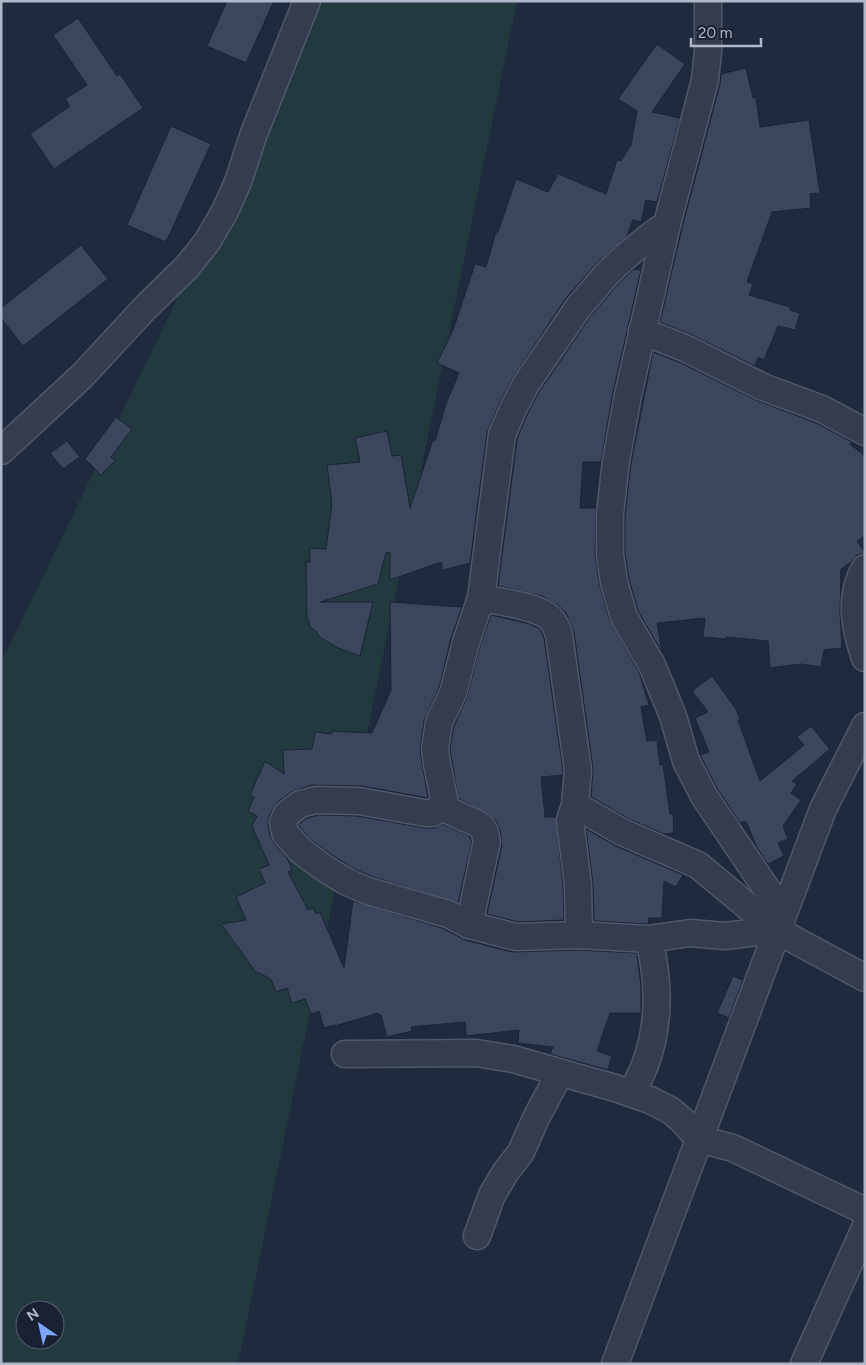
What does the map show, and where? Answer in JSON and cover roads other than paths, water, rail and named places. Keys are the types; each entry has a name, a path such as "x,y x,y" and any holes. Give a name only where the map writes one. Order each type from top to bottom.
{"street":[{"path":"3,446 82,376 187,266 206,242 225,212 238,182 253,136 307,1"},
{"path":"708,1 708,51 705,80 667,224 642,331 616,461 610,514 610,555 614,582 624,617 652,665 673,716 686,761 704,796 768,891 776,930"},
{"path":"667,224 620,262 578,308 526,384 502,435 481,598 466,642 453,693 439,722 436,749 444,800 441,807 433,812 424,813 359,801 316,800 300,804 287,814 282,822 285,833 301,851 326,870 347,882 368,891 448,914 468,925 516,937 579,935 649,939 690,933 725,936 776,930"},
{"path":"642,331 687,349 763,387 822,409 865,432"},
{"path":"865,568 855,595 854,617 865,658"},
{"path":"481,598 539,610 555,624 559,635 578,770 576,805 570,820 578,886 579,935"},
{"path":"615,1364 822,809 865,726"},
{"path":"576,805 622,832 698,865 776,930 865,978"},
{"path":"441,807 476,823 482,827 485,833 484,855 468,925"},
{"path":"632,1093 645,1066 653,1037 657,999 654,962 649,939"},
{"path":"345,1054 476,1054 513,1059 632,1093 670,1110 699,1139 733,1148 865,1211"},
{"path":"477,1236 492,1195 521,1152 536,1118 560,1073"},
{"path":"804,1364 865,1228"}]}
